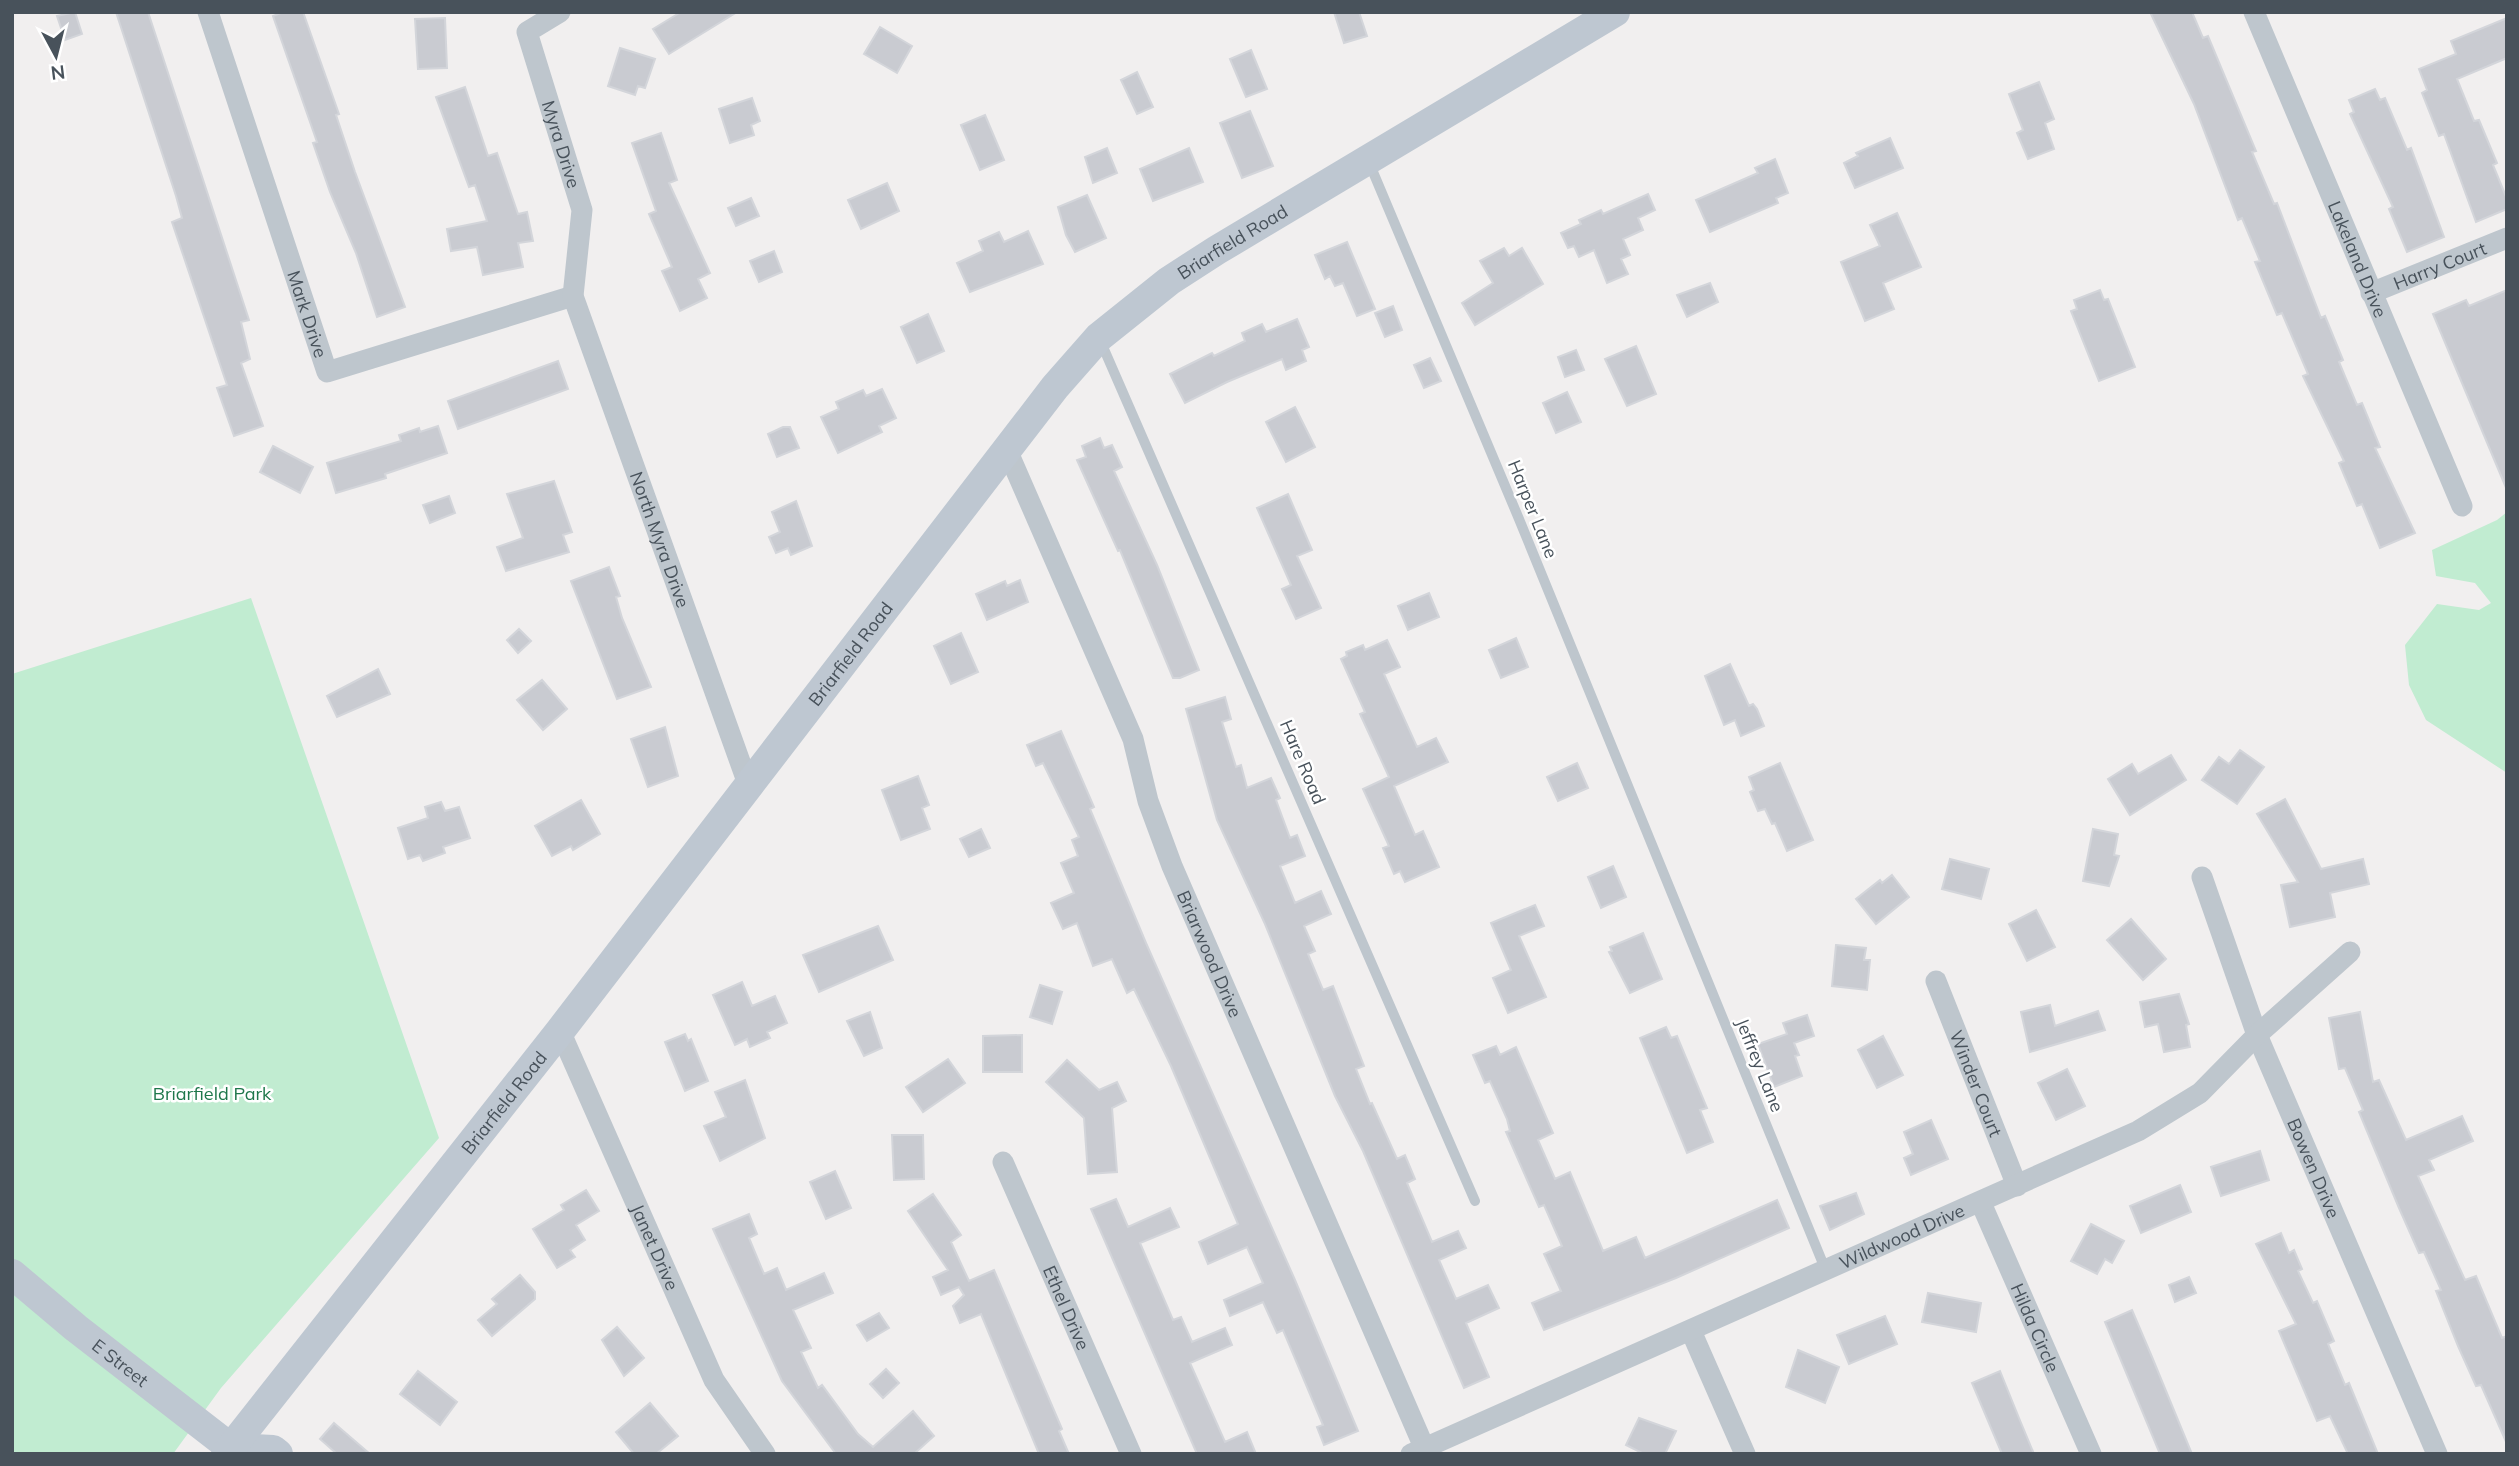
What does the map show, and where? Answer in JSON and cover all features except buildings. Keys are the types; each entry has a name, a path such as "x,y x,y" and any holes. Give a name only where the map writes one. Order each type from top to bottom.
{"main road":[{"name":"Briarfield Road","path":"231,1452 560,1031 1055,387 1099,337 1169,281 1367,159 1615,12"},
{"name":"E Street","path":"12,1274 231,1452"},
{"path":"231,1452 273,1450 278,1454"}],"street":[{"name":"Mark Drive","path":"208,12 327,372 573,296"},
{"name":"Myra Drive","path":"560,12 527,32 582,211 573,296"},
{"name":"Lakeland Drive","path":"2254,12 2462,506"},
{"name":"Harry Court","path":"2371,293 2507,238"},
{"name":"North Myra Drive","path":"573,296 748,784"},
{"name":"Briarwood Drive","path":"1007,450 1133,739 1148,801 1172,866 1421,1452"},
{"name":"Bowen Drive","path":"2202,877 2257,1035 2437,1454"},
{"name":"Wildwood Drive","path":"1421,1452 2138,1131 2200,1093 2257,1035 2350,952"},
{"name":"Winder Court","path":"1936,981 2017,1186"},
{"name":"Janet Drive","path":"560,1031 714,1380 765,1454"},
{"name":"Ethel Drive","path":"1003,1162 1131,1454"},
{"name":"Hilda Circle","path":"1981,1203 2091,1454"},
{"path":"1691,1331 1745,1454"}],"lane":[{"name":"Harper Lane","path":"1367,159 1519,519 1662,874"},
{"name":"Hare Road","path":"1099,337 1475,1201"},
{"name":"Jeffrey Lane","path":"1662,874 1826,1270"}],"green space":[{"path":"2507,512 2507,773 2426,720 2409,685 2405,645 2437,604 2479,610 2491,603 2475,583 2436,576 2432,550 2497,520"},
{"name":"Briarfield Park","path":"251,598 439,1138 221,1388 173,1454 12,1454 12,674"}]}
